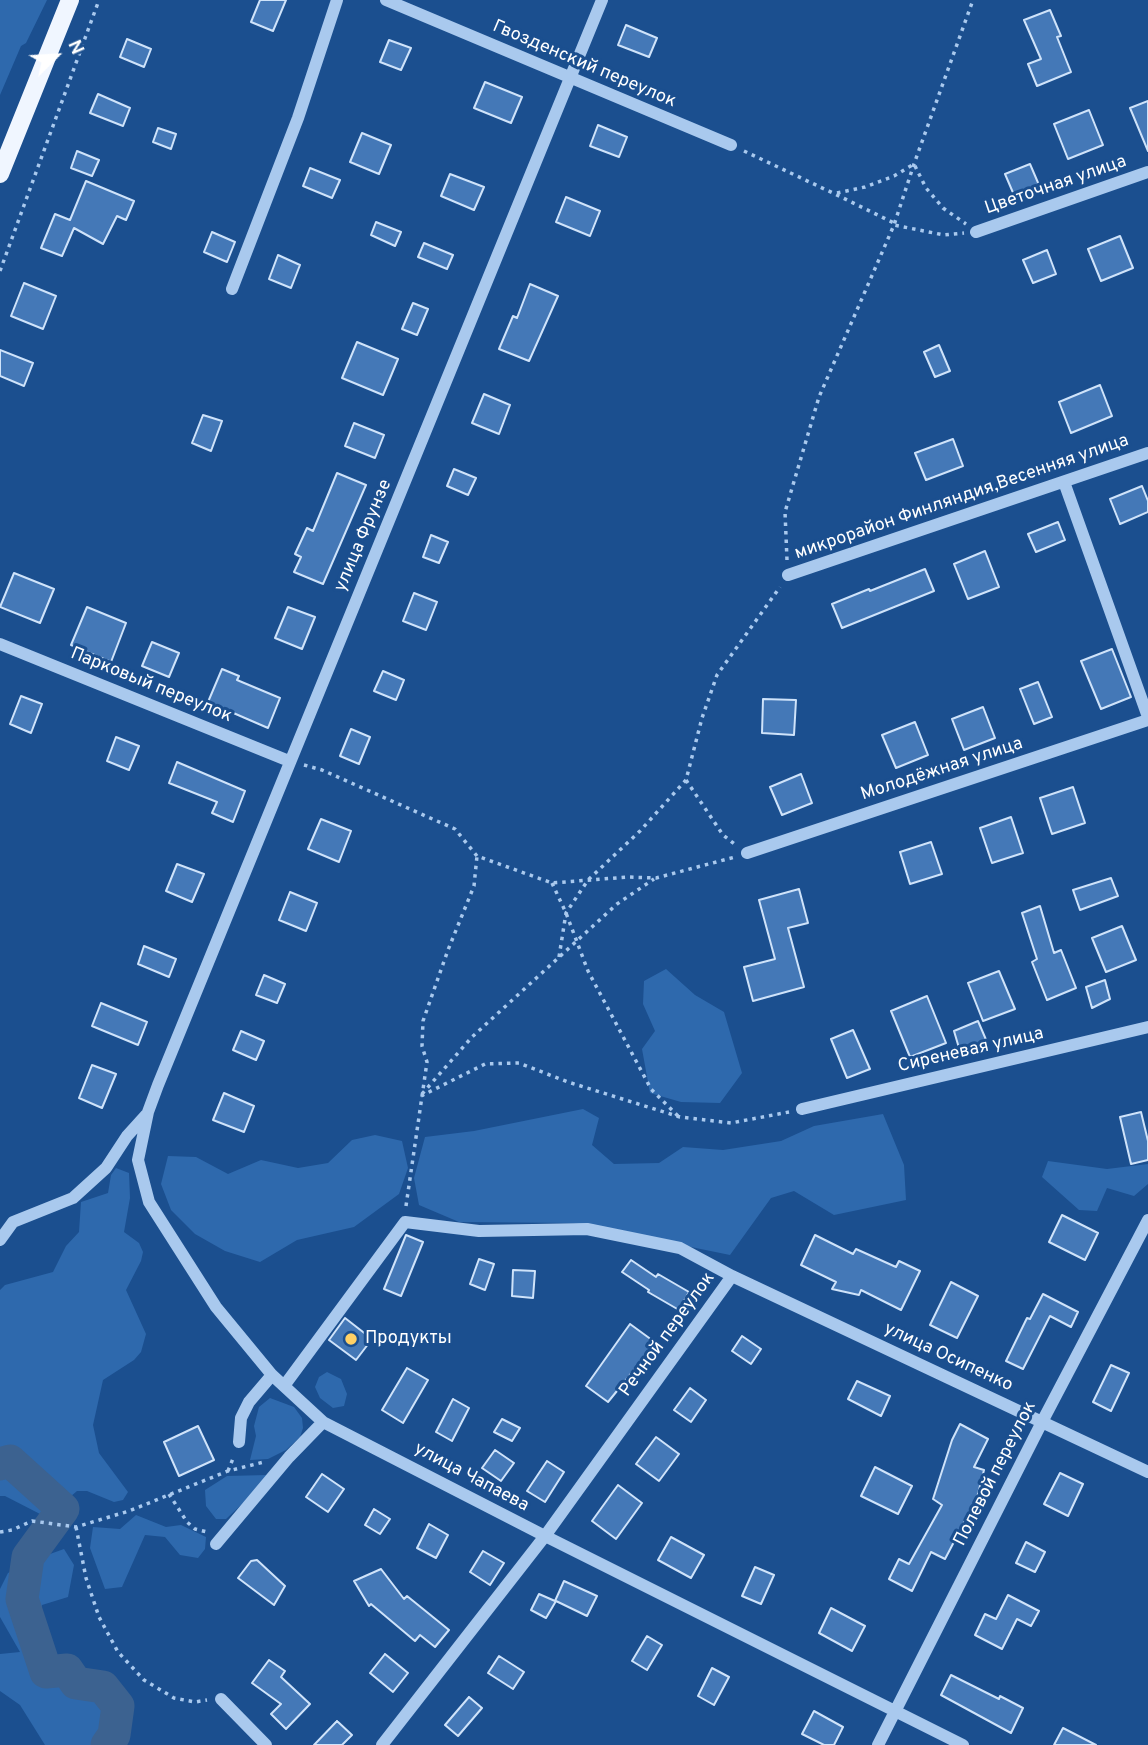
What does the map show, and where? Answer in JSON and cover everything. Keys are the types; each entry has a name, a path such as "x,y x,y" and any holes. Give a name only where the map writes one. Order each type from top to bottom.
{"main road":[{"path":"0,174 70,0"}],"street":[{"path":"232,289 298,118 337,0"},
{"name":"Гвозденский переулок","path":"386,0 731,145"},
{"name":"улица Фрунзе","path":"158,1085 603,0"},
{"path":"0,166 17,130"},
{"name":"Цветочная улица","path":"976,232 1148,173"},
{"name":"микрорайон Финляндия,Весенняя улица","path":"788,575 1148,453"},
{"path":"1064,482 1148,719"},
{"name":"Парковый переулок","path":"0,643 289,761"},
{"name":"Молодёжная улица","path":"747,853 1148,719"},
{"name":"Сиреневая улица","path":"802,1109 1148,1027"},
{"name":"улица Чапаева","path":"158,1085 148,1112 138,1160 149,1202 216,1307 272,1375 323,1422 963,1745"},
{"path":"0,1240 13,1222 73,1198 106,1168 127,1136 148,1112"},
{"name":"Полевой переулок","path":"878,1745 1148,1220"},
{"path":"284,1386 405,1222"},
{"name":"Речной переулок","path":"382,1745 545,1536 732,1276 680,1248 587,1229 479,1231 405,1222"},
{"name":"улица Осипенко","path":"732,1276 1148,1472"},
{"path":"239,1441 241,1418 249,1402 272,1375"},
{"path":"219,1540 289,1457 323,1422"},
{"path":"220,1699 266,1745"}],"path":[{"path":"0,271 99,0"},
{"path":"559,957 566,913 587,880 640,831 686,780 702,718 717,675 788,575 785,512 819,397 894,226 973,0"},
{"path":"731,145 894,223 894,226 944,235 976,232"},
{"path":"835,194 894,177 914,164"},
{"path":"914,164 926,188 943,208 976,232"},
{"path":"289,761 322,770 455,829 477,856 552,883 656,878 747,853"},
{"path":"686,780 723,835 747,853"},
{"path":"405,1222 427,1062 422,1046 423,1021 474,886 477,856"},
{"path":"421,1096 472,1037 617,904 656,878"},
{"path":"552,883 588,971 651,1089 680,1118"},
{"path":"421,1096 485,1064 519,1063 568,1082 680,1118 731,1123 802,1109"},
{"path":"0,1532 32,1521 66,1528 76,1527 129,1511 228,1471 289,1457"},
{"path":"169,1494 187,1522 195,1529 219,1540"},
{"path":"76,1527 86,1578 99,1617 118,1652 144,1680 174,1698 195,1702 220,1699"}],"shaded area":[{"path":"0,0 47,0 26,43 21,46 0,95"},
{"path":"666,969 695,995 724,1012 742,1073 720,1103 681,1102 650,1093 642,1049 655,1031 643,1004 644,981"},
{"path":"583,1109 599,1118 592,1145 614,1164 659,1163 683,1147 723,1150 781,1141 814,1126 883,1114 904,1165 906,1200 834,1215 794,1191 771,1198 730,1255 574,1223 459,1222 419,1205 414,1178 425,1137 474,1131"},
{"path":"375,1135 402,1141 408,1168 399,1194 354,1227 297,1240 260,1262 225,1251 195,1234 171,1210 161,1184 168,1156 196,1157 228,1174 261,1160 298,1168 328,1163 352,1140"},
{"path":"1048,1161 1107,1169 1148,1164 1148,1184 1134,1196 1107,1188 1097,1211 1079,1210 1042,1177"},
{"path":"116,1168 129,1173 130,1198 124,1232 139,1243 143,1252 126,1290 146,1334 141,1352 134,1360 103,1380 93,1425 99,1453 128,1492 123,1500 114,1502 87,1491 77,1491 49,1515 40,1514 0,1496 0,1290 5,1285 53,1272 66,1246 79,1232 81,1202 108,1193 111,1175"},
{"path":"327,1372 341,1379 347,1394 344,1406 333,1408 320,1398 315,1387 319,1377"},
{"path":"270,1398 294,1407 302,1418 303,1428 300,1437 286,1450 268,1459 250,1460 259,1407"},
{"path":"267,1475 255,1492 226,1519 216,1519 206,1506 205,1490 227,1476"},
{"path":"136,1515 166,1527 181,1525 206,1537 205,1549 198,1558 180,1555 165,1537 145,1535 122,1587 105,1589 90,1548 93,1527 120,1529"},
{"path":"64,1549 74,1565 68,1597 42,1605 38,1634 49,1662 119,1681 124,1745 45,1745 20,1705 0,1691 0,1654 20,1652 0,1617 0,1589 8,1573"}],"building":[{"path":"260,0 286,0 273,31 251,22"},
{"path":"1050,10 1071,72 1037,86 1028,64 1041,59 1024,20"},
{"path":"626,25 657,38 649,57 618,45"},
{"path":"127,39 151,49 144,67 120,57"},
{"path":"389,40 411,48 401,70 380,62"},
{"path":"485,82 522,97 511,123 474,108"},
{"path":"98,94 130,108 123,126 90,113"},
{"path":"1148,101 1148,151 1130,108"},
{"path":"1089,110 1103,145 1068,159 1054,124"},
{"path":"598,125 627,137 619,157 590,146"},
{"path":"158,128 176,134 171,149 153,142"},
{"path":"362,133 391,145 379,174 350,162"},
{"path":"77,151 99,160 92,176 71,168"},
{"path":"1030,164 1039,185 1014,195 1005,174"},
{"path":"310,168 340,180 332,198 303,186"},
{"path":"450,174 484,187 474,210 441,196"},
{"path":"86,181 134,201 126,220 117,216 103,244 74,228 62,256 41,248 55,214 70,220"},
{"path":"566,197 600,211 590,236 556,222"},
{"path":"376,222 401,232 395,246 371,235"},
{"path":"212,232 235,242 227,262 204,252"},
{"path":"1120,236 1133,268 1101,281 1088,249"},
{"path":"424,243 453,255 447,269 418,257"},
{"path":"1047,250 1056,274 1033,283 1023,260"},
{"path":"278,255 300,265 291,288 269,279"},
{"path":"24,283 56,296 43,329 11,316"},
{"path":"530,284 558,296 529,361 499,349 513,316 517,318"},
{"path":"413,303 428,309 417,335 402,329"},
{"path":"357,342 398,359 383,395 342,378"},
{"path":"939,345 950,371 935,377 924,352"},
{"path":"0,350 33,363 24,386 0,376"},
{"path":"1100,385 1112,416 1071,433 1059,402"},
{"path":"484,394 510,405 499,434 472,423"},
{"path":"203,415 222,421 211,451 192,443"},
{"path":"354,423 384,435 375,458 345,446"},
{"path":"953,439 963,466 926,480 915,453"},
{"path":"454,469 476,478 468,495 447,486"},
{"path":"337,473 366,485 323,584 294,572 301,557 295,554 307,528 313,531"},
{"path":"1142,486 1148,501 1148,512 1120,524 1110,499"},
{"path":"1058,522 1065,540 1036,552 1028,534"},
{"path":"431,535 448,542 439,563 423,557"},
{"path":"985,551 999,587 968,599 954,564"},
{"path":"925,569 934,591 842,628 832,604"},
{"path":"14,573 54,589 40,623 0,607"},
{"path":"414,593 437,602 426,630 403,621"},
{"path":"87,607 126,623 111,662 71,645"},
{"path":"288,607 315,617 302,649 275,638"},
{"path":"152,642 179,653 169,677 142,666"},
{"path":"1112,649 1131,697 1101,709 1081,661"},
{"path":"222,669 239,676 237,680 280,698 268,728 208,702"},
{"path":"383,671 404,680 396,700 374,691"},
{"path":"1038,682 1052,717 1034,724 1020,689"},
{"path":"21,696 42,704 31,733 10,724"},
{"path":"763,699 796,700 794,735 762,733"},
{"path":"983,707 995,738 964,750 952,719"},
{"path":"915,722 928,755 896,768 882,735"},
{"path":"351,729 370,737 359,764 340,756"},
{"path":"116,737 139,746 129,770 107,761"},
{"path":"177,762 245,791 233,822 212,813 217,802 169,783"},
{"path":"801,774 812,803 782,815 770,787"},
{"path":"1073,787 1085,823 1052,834 1040,798"},
{"path":"1011,817 1023,853 992,863 980,828"},
{"path":"321,819 351,831 339,862 308,849"},
{"path":"931,842 942,874 910,884 900,852"},
{"path":"177,864 204,874 192,902 166,891"},
{"path":"1111,878 1118,896 1080,910 1073,890"},
{"path":"799,889 808,923 788,928 804,987 753,1001 744,967 775,959 759,900"},
{"path":"290,892 317,903 306,931 279,920"},
{"path":"1040,906 1054,953 1061,950 1076,988 1047,1000 1032,962 1037,959 1022,913"},
{"path":"1122,926 1136,960 1106,972 1092,938"},
{"path":"144,946 176,959 169,977 138,964"},
{"path":"999,971 1015,1009 983,1021 968,983"},
{"path":"264,975 285,984 277,1003 256,995"},
{"path":"1105,980 1110,999 1092,1008 1086,987"},
{"path":"927,996 946,1043 910,1057 891,1011"},
{"path":"101,1003 147,1022 138,1045 92,1026"},
{"path":"978,1021 987,1042 959,1048 954,1031"},
{"path":"853,1030 870,1069 847,1078 831,1039"},
{"path":"241,1031 264,1041 256,1060 233,1050"},
{"path":"92,1065 116,1074 102,1108 79,1098"},
{"path":"224,1093 254,1106 244,1132 213,1120"},
{"path":"1141,1112 1148,1141 1148,1160 1131,1164 1120,1117"},
{"path":"1062,1215 1098,1233 1085,1260 1049,1242"},
{"path":"406,1235 423,1242 401,1296 384,1289"},
{"path":"815,1235 853,1254 856,1249 896,1267 899,1261 920,1271 901,1310 861,1290 859,1295 832,1289 836,1282 801,1265"},
{"path":"479,1259 494,1264 485,1290 470,1284"},
{"path":"631,1260 656,1277 658,1274 689,1292 679,1310 648,1292 649,1290 622,1272"},
{"path":"513,1270 535,1271 533,1298 512,1296"},
{"path":"951,1282 978,1296 957,1338 930,1325"},
{"path":"1043,1294 1078,1312 1071,1327 1050,1316 1023,1369 1006,1361 1027,1318 1030,1319"},
{"name":"Продукты","path":"345,1318 372,1339 356,1360 329,1340"},
{"path":"630,1324 656,1343 608,1402 586,1386"},
{"path":"742,1336 761,1349 751,1364 732,1351"},
{"path":"1111,1365 1129,1373 1111,1411 1093,1402"},
{"path":"407,1368 428,1380 403,1423 382,1410"},
{"path":"857,1381 890,1396 881,1416 848,1399"},
{"path":"690,1388 706,1400 691,1422 674,1410"},
{"path":"453,1399 469,1408 452,1441 436,1432"},
{"path":"502,1419 520,1428 512,1441 494,1432"},
{"path":"960,1424 988,1439 974,1467 984,1470 977,1498 945,1559 931,1552 912,1591 889,1579 899,1559 909,1564 942,1505 933,1499 952,1440"},
{"path":"198,1426 214,1460 179,1476 164,1442"},
{"path":"656,1437 679,1454 659,1481 636,1464"},
{"path":"495,1450 514,1463 501,1481 482,1468"},
{"path":"547,1461 564,1472 545,1502 527,1491"},
{"path":"875,1467 912,1486 898,1514 861,1496"},
{"path":"1060,1473 1083,1484 1068,1516 1044,1504"},
{"path":"322,1474 344,1489 328,1512 306,1497"},
{"path":"618,1485 642,1503 616,1539 592,1521"},
{"path":"374,1509 390,1519 380,1534 365,1525"},
{"path":"429,1524 448,1535 436,1558 417,1548"},
{"path":"671,1537 704,1555 691,1578 658,1560"},
{"path":"1026,1542 1045,1552 1035,1572 1016,1563"},
{"path":"483,1551 504,1563 490,1585 470,1572"},
{"path":"257,1560 285,1586 274,1605 238,1578 251,1561"},
{"path":"755,1567 774,1575 761,1604 742,1596"},
{"path":"381,1569 404,1599 407,1596 449,1630 435,1647 420,1635 415,1641 371,1604 369,1606 354,1581"},
{"path":"564,1581 597,1596 587,1616 556,1601 546,1618 531,1610 539,1594 555,1601"},
{"path":"1008,1595 1039,1611 1031,1626 1017,1619 1002,1649 975,1635 985,1614 996,1619"},
{"path":"831,1608 865,1626 852,1651 819,1633"},
{"path":"647,1636 662,1645 647,1670 632,1661"},
{"path":"385,1654 408,1673 393,1692 370,1673"},
{"path":"499,1656 524,1672 513,1689 488,1673"},
{"path":"269,1660 285,1671 281,1677 310,1704 286,1729 271,1714 281,1704 252,1683"},
{"path":"712,1668 729,1677 714,1705 698,1696"},
{"path":"951,1675 1023,1708 1011,1733 941,1695"},
{"path":"469,1697 482,1708 458,1736 445,1725"},
{"path":"814,1711 843,1727 834,1745 824,1745 802,1734"},
{"path":"337,1721 352,1735 342,1745 314,1745"},
{"path":"1063,1728 1096,1745 1054,1745"}],"waterway":[{"path":"0,1464 10,1461 63,1509 28,1557 22,1599 46,1672 67,1670 76,1683 103,1687 118,1706 114,1735 107,1745"}],"place":[{"name":"Продукты","path":"351,1339"}]}
